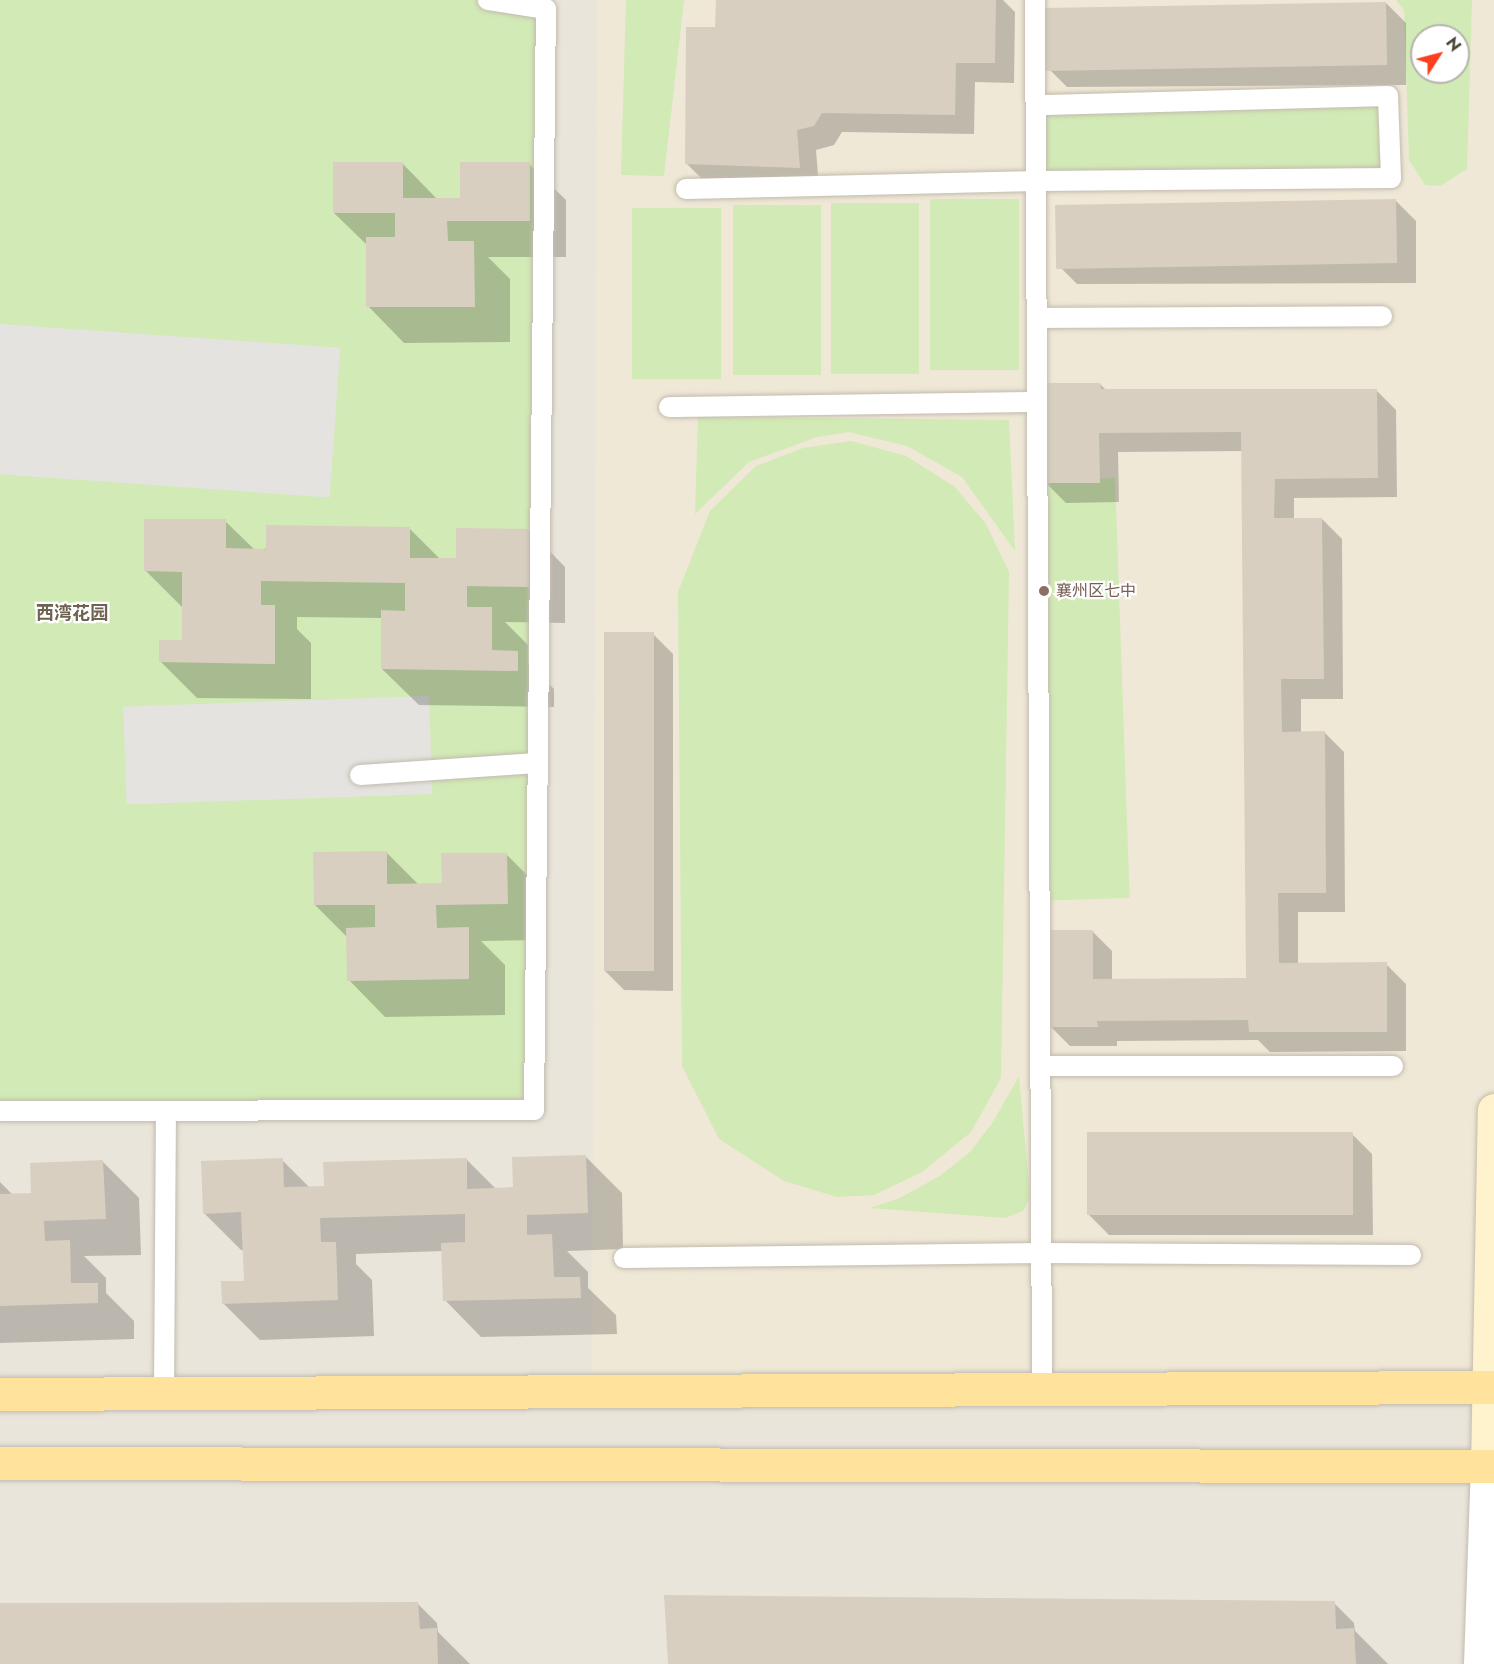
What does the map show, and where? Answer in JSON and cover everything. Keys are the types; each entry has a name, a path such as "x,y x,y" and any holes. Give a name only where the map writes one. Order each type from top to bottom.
{"main road":[{"path":"0,1394 1491,1387"},
{"path":"0,1463 1490,1466"}],"street":[{"path":"1480,1664 1490,1466 1494,1110"}],"lane":[{"path":"0,1111 534,1110 546,9 489,0"},
{"path":"1035,0 1042,1389"},
{"path":"686,189 1037,181 1391,178 1388,96 1036,105"},
{"path":"1037,318 1382,316"},
{"path":"669,407 1037,402"},
{"path":"360,776 538,763"},
{"path":"1040,1066 1393,1066"},
{"path":"164,1393 166,1111"},
{"path":"624,1258 1041,1252 1411,1255"}],"shaded area":[{"path":"0,0 1494,0 1494,1664 0,1664"},
{"name":"襄州区七中","path":"597,0 1494,0 1494,1110 1489,1387 592,1391"},
{"path":"0,324 340,348 330,497 0,474"},
{"path":"429,696 432,794 127,805 123,707"}],"green space":[{"path":"0,0 488,0 546,9 534,1110 0,1111"},
{"path":"626,0 684,0 664,176 621,175"},
{"path":"1396,0 1472,0 1470,68 1470,24 1410,24 1410,84 1470,84 1467,169 1440,186 1425,185 1409,160 1404,10"},
{"path":"1388,96 1391,178 1039,190 1036,108"},
{"path":"930,199 1019,199 1019,370 930,370"},
{"path":"831,203 919,203 919,374 831,374"},
{"path":"733,205 821,205 821,375 733,375"},
{"path":"632,208 721,208 721,379 632,379"},
{"path":"698,417 1009,420 1015,551 962,477 907,446 849,432 817,437 749,462 695,514"},
{"path":"851,441 906,456 955,487 986,524 1009,572 1001,1078 971,1132 922,1172 874,1195 837,1197 784,1181 719,1139 682,1066 678,592 710,511 756,466 803,448"},
{"path":"1115,478 1130,898 1051,901 1036,481"},
{"path":"1019,1076 1030,1197 1023,1211 1005,1218 870,1208 900,1198 940,1176 970,1152 993,1122"}],"building":[{"path":"716,0 996,0 995,63 956,63 955,115 822,113 814,126 797,130 800,168 685,164 686,27 715,27"},
{"path":"1386,2 1387,65 1045,71 1044,8"},
{"path":"333,162 403,162 403,198 460,198 460,162 530,162 530,221 447,221 448,241 474,241 475,307 366,307 366,237 395,237 395,213 333,213"},
{"path":"1396,199 1397,263 1056,269 1055,205"},
{"path":"1044,383 1100,383 1101,389 1377,389 1378,478 1275,479 1274,518 1322,518 1324,679 1281,679 1282,732 1325,731 1326,893 1278,893 1279,963 1387,962 1387,1032 1249,1032 1248,1020 1097,1021 1098,1027 1048,1027 1048,930 1093,930 1093,979 1246,978 1241,432 1099,433 1100,483 1045,483"},
{"path":"144,519 226,519 226,548 266,549 266,525 410,527 410,558 456,558 456,528 529,529 529,587 467,586 467,607 492,607 492,650 518,651 518,671 381,669 381,610 405,611 405,583 261,581 261,605 275,605 275,664 159,662 159,640 182,640 182,572 144,571"},
{"path":"604,632 654,632 654,971 604,971"},
{"path":"387,851 387,884 442,883 441,853 507,853 508,904 436,905 437,928 469,927 469,979 347,981 346,928 375,927 375,905 314,905 313,852"},
{"path":"1087,1132 1353,1132 1353,1215 1087,1215"},
{"path":"586,1155 588,1213 527,1215 527,1235 552,1234 554,1277 580,1277 581,1298 443,1301 441,1243 465,1242 465,1214 320,1218 321,1242 336,1242 338,1300 222,1304 221,1281 244,1281 241,1212 203,1214 201,1161 283,1158 284,1187 324,1186 323,1162 467,1158 467,1189 513,1187 512,1157"},
{"path":"103,1160 106,1219 44,1221 45,1241 70,1240 71,1283 98,1283 98,1303 0,1306 0,1194 31,1193 30,1163"},
{"path":"664,1595 1335,1601 1336,1629 1354,1628 1356,1664 668,1664"},
{"path":"418,1602 420,1629 437,1628 438,1664 0,1664 0,1603"}],"place":[{"name":"襄州区七中","path":"1044,591"}],"district":[{"name":"西湾花园","path":"72,613"}]}
